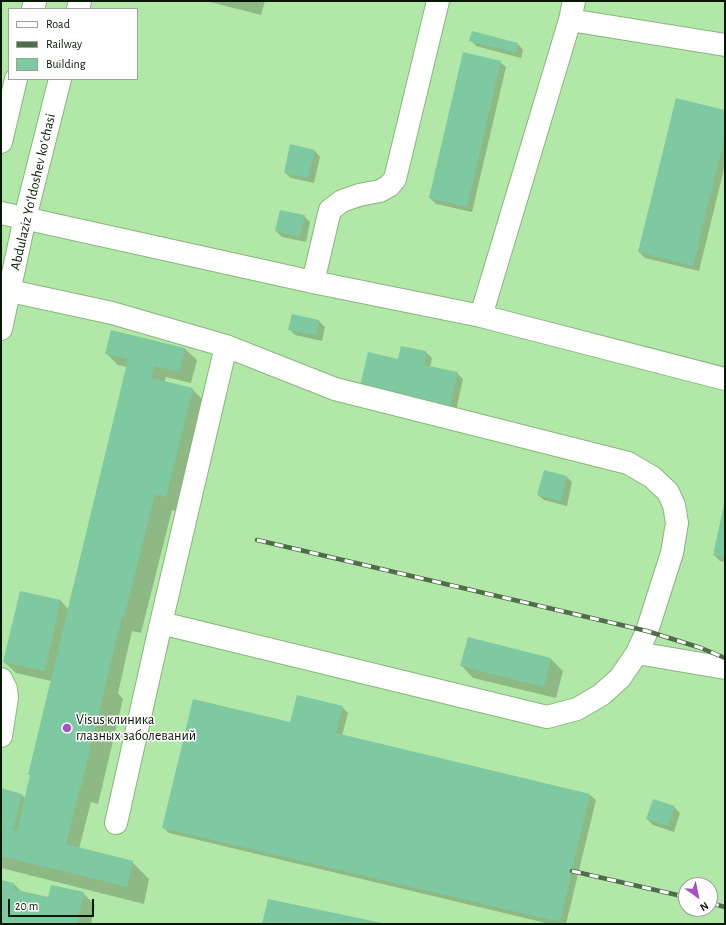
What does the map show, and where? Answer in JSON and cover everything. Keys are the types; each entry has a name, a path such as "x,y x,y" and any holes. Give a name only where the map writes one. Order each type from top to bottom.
{"main road":[{"path":"313,282 330,210 342,201 359,195 380,191 389,186 395,179 438,1"},
{"path":"481,316 572,11 725,45"},
{"path":"1,142 16,80"},
{"name":"Abdulaziz Yoʻldoshev koʻchasi","path":"1,329 5,290 60,80"},
{"path":"1,213 313,282 481,316 725,379"},
{"path":"5,290 112,313 226,346 335,389 628,463 652,477 668,492 674,505 677,523 672,553 647,631 638,653 620,678 601,695 577,709 547,717 161,623"},
{"path":"116,823 226,346"},
{"path":"638,653 725,668"},
{"path":"1,679 6,689 7,698 1,736"}],"shaded area":[{"path":"1,1 725,1 725,924 1,924"}],"building":[{"path":"472,31 518,43 516,53 469,41"},
{"path":"463,52 501,61 467,207 429,198"},
{"path":"676,98 725,110 725,137 693,266 638,252"},
{"path":"290,144 315,150 308,178 284,173"},
{"path":"280,210 305,215 300,237 275,231"},
{"path":"292,314 319,320 316,335 288,330"},
{"path":"111,330 185,348 179,372 154,366 151,378 193,388 166,497 155,494 124,617 122,616 66,844 133,861 127,887 1,856 1,788 22,794 13,830 17,831 30,775 28,775 128,359 105,354"},
{"path":"401,346 426,351 424,365 458,372 450,406 360,386 368,352 398,359"},
{"path":"544,470 567,476 561,501 537,495"},
{"path":"725,505 725,558 713,555"},
{"path":"20,591 61,600 45,671 3,662"},
{"path":"468,637 551,658 544,687 460,666"},
{"path":"297,695 343,706 336,733 590,794 560,922 162,828 193,699 290,722"},
{"path":"653,799 675,806 668,826 646,819"},
{"path":"1,880 14,883 13,889 48,897 51,885 84,892 77,924 1,924"},
{"path":"268,899 382,923 382,924 262,924"}],"railway":[{"path":"257,540 647,631 701,648 725,658"},
{"path":"572,871 678,895"},
{"path":"718,905 725,907"}],"place":[{"name":"Visus клиника глазных заболеваний","path":"67,728"}]}
